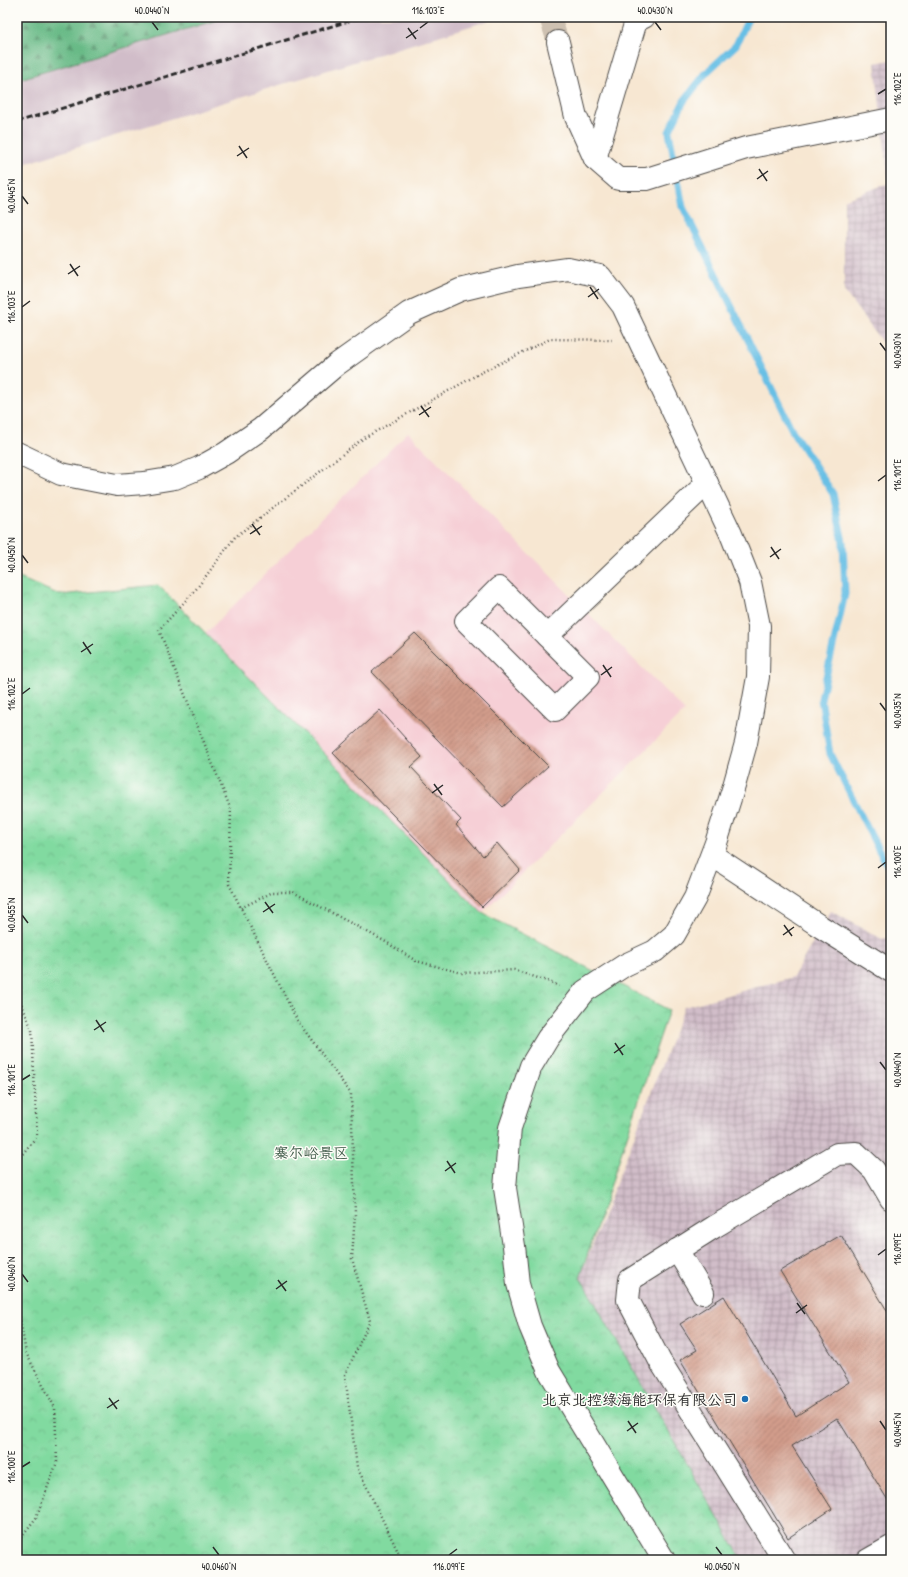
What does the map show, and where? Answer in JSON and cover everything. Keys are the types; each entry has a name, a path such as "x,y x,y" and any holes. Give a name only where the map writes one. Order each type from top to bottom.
{"street":[{"path":"595,159 636,21 644,17"},
{"path":"558,42 576,117 595,159 618,179 647,179 746,148 891,119"},
{"path":"17,453 61,474 117,485 144,483 175,478 199,468 226,453 262,429 336,365 410,313 460,290 518,276 568,269 600,276 623,306 641,341 731,534 750,582 759,626 758,677 746,743 734,786 712,855 695,898 674,935 655,952 625,965 585,991 548,1038 531,1066 510,1128 505,1188 518,1284 530,1326 549,1371 664,1560"},
{"path":"547,636 707,483"},
{"path":"499,588 547,636 588,677 555,710 466,621 499,588"},
{"path":"712,855 814,923 891,971"},
{"path":"784,1560 660,1361 628,1300 630,1280 837,1154 856,1153 874,1170 891,1199"},
{"path":"677,1250 703,1293"},
{"path":"868,1560 891,1547"}],"path":[{"path":"402,1560 357,1467 345,1375 370,1321 352,1259 355,1214 351,1094 297,1020 229,884 231,810 159,630 197,588 235,537 364,438 484,371 550,339 641,341"},
{"path":"241,908 273,892 293,892 386,942 416,961 462,972 514,970 552,983 580,998"},
{"path":"17,993 32,1030 37,1136 17,1161"},
{"path":"17,1302 26,1353 55,1408 57,1462 36,1518 17,1542"}],"shaded area":[{"path":"227,17 500,17 17,166 17,80"},
{"path":"891,60 891,354 844,291 844,200 889,183 875,63"},
{"path":"408,432 685,711 482,913 205,634"},
{"name":"北京北控绿海能环保有限公司","path":"831,911 882,939 891,937 891,1560 742,1560 580,1277 684,1007 793,977"}],"green space":[{"path":"17,17 227,17 17,80"},
{"name":"寨尔峪景区","path":"17,577 60,595 158,585 482,913 669,1010 580,1277 742,1560 17,1560"}],"building":[{"path":"415,633 548,766 503,807 372,672"},
{"path":"380,710 422,757 411,767 461,820 456,825 483,856 497,843 520,870 482,907 333,753"},
{"name":"北京北控绿海能环保有限公司","path":"841,1235 891,1317 891,1501 889,1502 837,1418 792,1446 832,1509 788,1538 680,1360 697,1350 680,1324 724,1296 796,1416 849,1382 780,1271"}],"waterway":[{"path":"749,17 736,45 706,73 684,101 669,132 683,207 793,432 833,494 843,542 845,594 821,699 830,754 891,872"}],"tunnel":[{"path":"550,17 558,42"}],"railway":[{"path":"17,122 362,17"}],"place":[{"name":"北京北控绿海能环保有限公司","path":"745,1399"}]}
